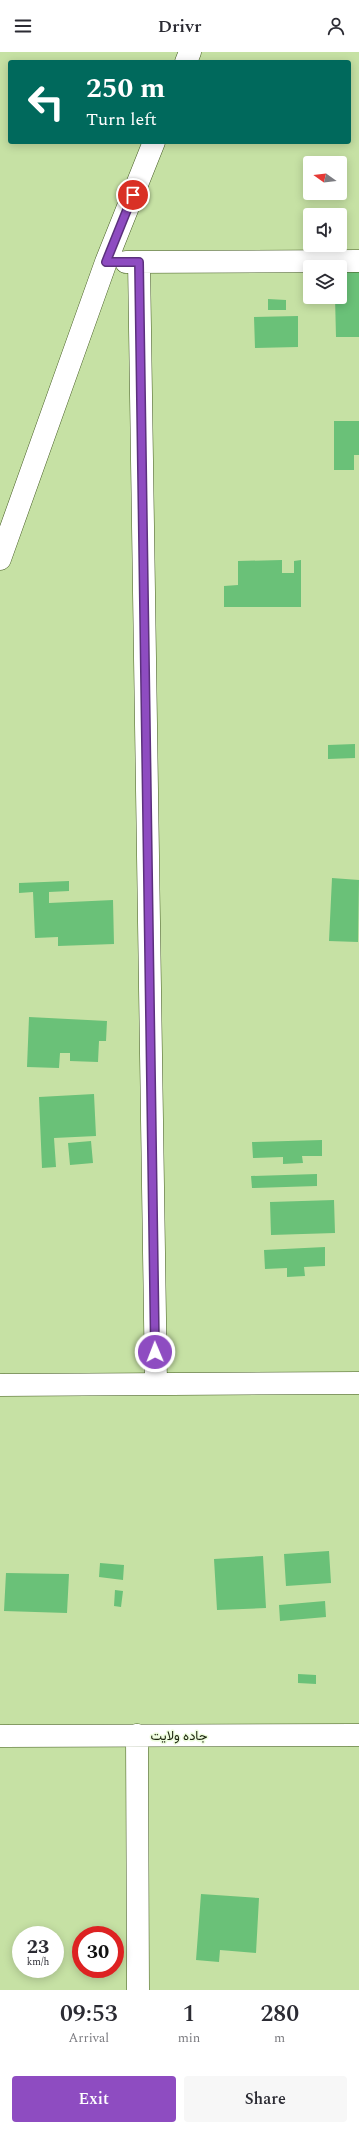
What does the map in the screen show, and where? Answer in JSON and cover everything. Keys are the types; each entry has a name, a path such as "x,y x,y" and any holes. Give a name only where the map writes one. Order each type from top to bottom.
{"street":[{"path":"0,559 106,262 153,144"},
{"path":"106,262 359,261"},
{"path":"139,262 156,1384"},
{"path":"0,1385 359,1383"},
{"path":"137,1735 138,1990"},
{"name":"جاده ولایت","path":"0,1736 359,1735"}],"building":[{"path":"347,272 359,272 359,337 336,337 335,304 347,304"},
{"path":"268,299 286,300 286,310 268,310"},
{"path":"298,316 298,347 255,348 254,317"},
{"path":"334,421 359,421 359,455 354,455 354,470 334,470"},
{"path":"282,560 282,573 294,573 294,561 301,560 301,607 224,607 224,586 238,585 238,561"},
{"path":"355,744 355,758 328,759 328,745"},
{"path":"332,878 359,880 358,942 329,941"},
{"path":"69,881 69,891 49,892 49,903 113,900 114,944 58,946 58,937 35,938 33,892 19,893 19,883"},
{"path":"29,1017 107,1021 106,1041 99,1041 98,1062 70,1061 70,1053 60,1053 59,1068 27,1067"},
{"path":"94,1094 96,1136 54,1138 56,1167 42,1168 39,1097"},
{"path":"322,1140 322,1156 302,1156 303,1163 283,1164 283,1157 253,1158 252,1142"},
{"path":"91,1141 93,1163 70,1165 68,1143"},
{"path":"317,1174 317,1186 252,1188 251,1176"},
{"path":"334,1200 335,1233 271,1235 270,1202"},
{"path":"325,1247 325,1266 304,1267 305,1276 287,1277 287,1268 265,1269 264,1250"},
{"path":"329,1551 331,1583 286,1586 284,1554"},
{"path":"263,1556 266,1608 217,1610 214,1559"},
{"path":"100,1563 124,1565 123,1580 99,1577"},
{"path":"6,1573 69,1574 67,1613 4,1611"},
{"path":"115,1590 123,1591 121,1607 114,1606"},
{"path":"325,1601 326,1617 280,1621 279,1605"},
{"path":"298,1674 316,1675 316,1684 298,1683"},
{"path":"201,1894 259,1898 256,1953 220,1950 219,1962 196,1960"}],"route":[{"path":"133,195 106,262 139,262 155,1352"}]}
